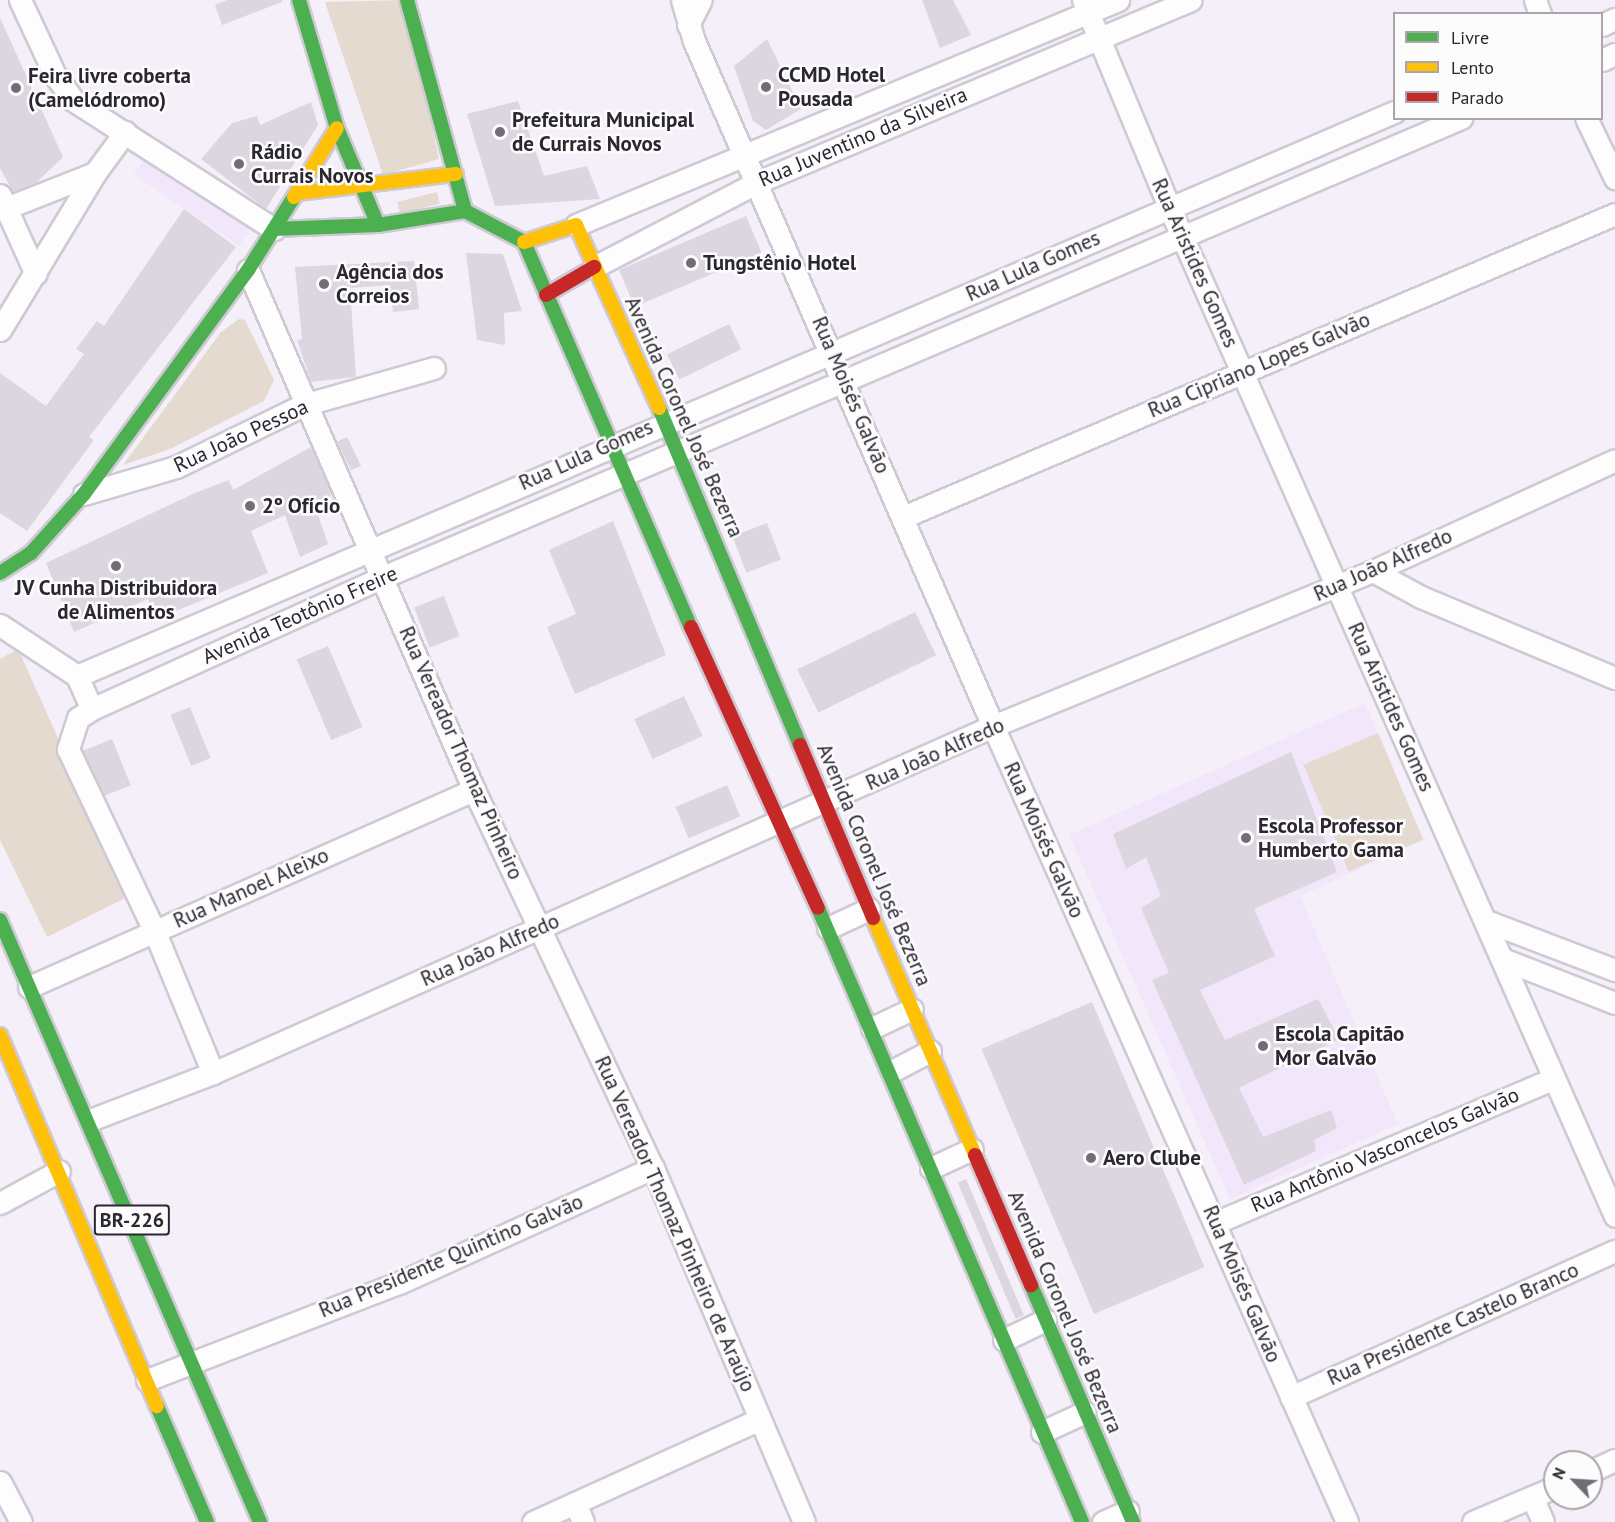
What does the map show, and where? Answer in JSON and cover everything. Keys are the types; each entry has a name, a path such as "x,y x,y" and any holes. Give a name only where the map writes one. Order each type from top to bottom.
{"main road":[{"path":"299,0 337,128 378,225"},
{"path":"407,0 465,211"},
{"path":"0,573 17,565 84,494 248,270 337,128"},
{"path":"298,193 456,174"},
{"path":"274,229 378,225 465,211 524,242 609,447 782,822 892,1071 1042,1432 1082,1522"},
{"name":"Rua Juventino da Silveira","path":"524,242 576,225"},
{"name":"Avenida Coronel José Bezerra","path":"576,225 679,450 824,804 1130,1516"},
{"name":"Rua Juventino da Silveira","path":"546,296 594,267"},
{"name":"BR-226","path":"0,920 90,1120 260,1522"},
{"name":"BR-226","path":"0,1035 207,1522"}],"street":[{"path":"20,0 55,75 73,100 274,229"},
{"name":"Rua Moisés Galvão","path":"682,0 688,25 760,181 993,726 1217,1222 1291,1398 1347,1522"},
{"path":"688,25 701,0"},
{"name":"Rua Juventino da Silveira","path":"576,225 933,75 1086,6 1118,0"},
{"name":"Rua Juventino da Silveira","path":"594,267 760,181 1190,0"},
{"name":"Rua Aristides Gomes","path":"1086,6 1169,207 1336,587 1489,922 1553,1078 1615,1216"},
{"path":"933,75 943,103"},
{"path":"1386,116 1389,148"},
{"name":"Rua Lula Gomes","path":"77,676 372,546 609,447 665,420 834,353 1169,207 1386,116"},
{"name":"Rua Lula Gomes","path":"624,477 679,450 845,383 1181,234 1456,120"},
{"path":"1587,120 1615,178"},
{"path":"0,330 36,274 95,173 125,132"},
{"path":"36,274 3,201 95,173"},
{"name":"Rua Cipriano Lopes Galvão","path":"903,517 1615,214"},
{"name":"Rua Vereador Thomaz Pinheiro","path":"248,270 303,405 372,546 383,577 474,790 543,926"},
{"name":"Rua João Pessoa","path":"84,494 177,467 303,405 434,368"},
{"name":"Rua João Alfredo","path":"90,1120 213,1073 824,804 993,726 1373,571 1615,460"},
{"name":"Avenida Teotônio Freire","path":"92,709 383,577 624,477"},
{"path":"1373,571 1421,597 1615,678"},
{"path":"252,599 265,630"},
{"path":"2,626 77,676 92,709 78,718 68,749 154,930 213,1073"},
{"name":"Rua Manoel Aleixo","path":"29,987 474,790"},
{"path":"828,928 869,909"},
{"path":"1489,922 1615,970"},
{"name":"Rua Vereador Thomaz Pinheiro de Araújo","path":"543,926 653,1168 804,1522"},
{"path":"1505,960 1615,1003"},
{"path":"872,1028 912,1009"},
{"path":"892,1071 930,1051"},
{"name":"Rua Antônio Vasconcelos Galvão","path":"1217,1222 1553,1078"},
{"path":"931,1168 972,1149"},
{"name":"Rua Presidente Quintino Galvão","path":"147,1380 399,1283 653,1168"},
{"path":"0,1203 59,1171"},
{"name":"Rua Presidente Castelo Branco","path":"1291,1398 1615,1251"},
{"path":"1004,1340 1046,1320"},
{"path":"1042,1432 1085,1412"},
{"path":"545,1520 579,1513 760,1419"},
{"path":"0,1482 21,1522"},
{"path":"1473,1522 1543,1492"},
{"path":"1532,1497 1543,1522"},
{"path":"1103,1522 1130,1516"}],"shaded area":[{"path":"405,0 439,159 383,175 325,2"},
{"path":"145,158 250,229 239,246 134,175"},
{"path":"437,192 440,204 400,214 397,202"},
{"path":"239,319 245,320 274,380 264,401 170,449 123,465 221,332"},
{"path":"18,649 129,896 47,937 0,840 0,659"},
{"path":"1365,703 1423,840 1300,896 1398,1124 1230,1199 1069,835"},
{"path":"1378,733 1423,840 1349,871 1303,765"}],"building":[{"path":"227,0 282,0 282,2 222,25 215,5"},
{"path":"922,0 953,0 971,35 940,48"},
{"name":"Feira livre coberta (Camelódromo)","path":"0,18 63,157 36,183 13,192 0,168"},
{"name":"CCMD Hotel Pousada","path":"767,39 801,109 766,130 753,121 734,66"},
{"path":"518,101 544,176 587,166 600,199 495,206 467,114"},
{"name":"Rádio Currais Novos","path":"311,102 318,125 266,209 201,159 232,123 257,116 260,125"},
{"path":"184,209 236,247 89,437 94,440 27,531 0,513 0,373 46,406 84,354 76,349 97,321 104,326"},
{"name":"Tungstênio Hotel","path":"746,216 762,253 635,307 619,270"},
{"path":"466,253 503,254 522,311 504,313 505,345 477,340"},
{"path":"414,261 419,309 393,312 390,285 350,288 356,377 311,382 297,340 302,339 295,267"},
{"path":"729,324 741,349 679,379 667,354"},
{"path":"347,437 361,466 351,471 337,442"},
{"path":"311,447 332,495 314,503 328,544 300,557 285,515 251,531 268,573 156,619 148,599 74,632 46,563 195,493 229,480 233,490"},
{"path":"613,521 666,655 575,694 547,627 576,614 549,550"},
{"path":"767,523 781,559 746,573 732,536"},
{"path":"444,596 459,636 430,648 414,607"},
{"path":"915,612 936,655 818,713 797,669"},
{"path":"328,646 362,727 331,740 297,659"},
{"path":"684,696 703,736 653,759 634,719"},
{"path":"190,707 211,758 191,766 171,715"},
{"path":"112,739 131,785 101,797 82,751"},
{"path":"1291,752 1337,872 1254,909 1275,956 1200,990 1225,1040 1318,999 1339,1039 1239,1088 1263,1137 1331,1110 1337,1128 1314,1140 1316,1151 1244,1185 1152,980 1169,973 1141,908 1161,896 1146,857 1126,869 1113,834"},
{"path":"727,785 740,816 689,838 675,807"},
{"name":"Aero Clube","path":"1092,1002 1205,1267 1094,1314 982,1049"},
{"path":"966,1179 1024,1315 1016,1319 958,1183"}],"traffic: fast":[{"path":"299,0 337,128 378,225"},
{"path":"407,0 465,211 524,242"},
{"path":"0,573 31,553 84,494 248,270 294,197"},
{"path":"274,229 378,225 465,211"},
{"path":"524,242 691,627"},
{"path":"659,408 800,745"},
{"path":"818,908 1082,1522"},
{"path":"0,920 260,1522"},
{"path":"1031,1285 1133,1522"},
{"path":"157,1406 207,1522"}],"traffic: slow":[{"path":"294,197 337,128"},
{"path":"298,193 456,174"},
{"path":"524,242 576,225 659,408"},
{"path":"873,918 975,1155"},
{"path":"0,1035 157,1406"}],"traffic: jam":[{"path":"546,295 594,267"},
{"path":"691,627 818,908"},
{"path":"800,745 873,918"},
{"path":"975,1155 1031,1285"}],"place":[{"name":"CCMD Hotel Pousada","path":"766,87"},
{"name":"Feira livre coberta (Camelódromo)","path":"16,88"},
{"name":"Prefeitura Municipal de Currais Novos","path":"500,132"},
{"name":"Rádio Currais Novos","path":"239,164"},
{"name":"Tungstênio Hotel","path":"691,263"},
{"name":"Agência dos Correios","path":"324,284"},
{"name":"2º Ofício","path":"250,506"},
{"name":"JV Cunha Distribuidora de Alimentos","path":"116,566"},
{"name":"Escola Professor Humberto Gama","path":"1246,838"},
{"name":"Escola Capitão Mor Galvão","path":"1263,1046"},
{"name":"Aero Clube","path":"1091,1158"}]}
